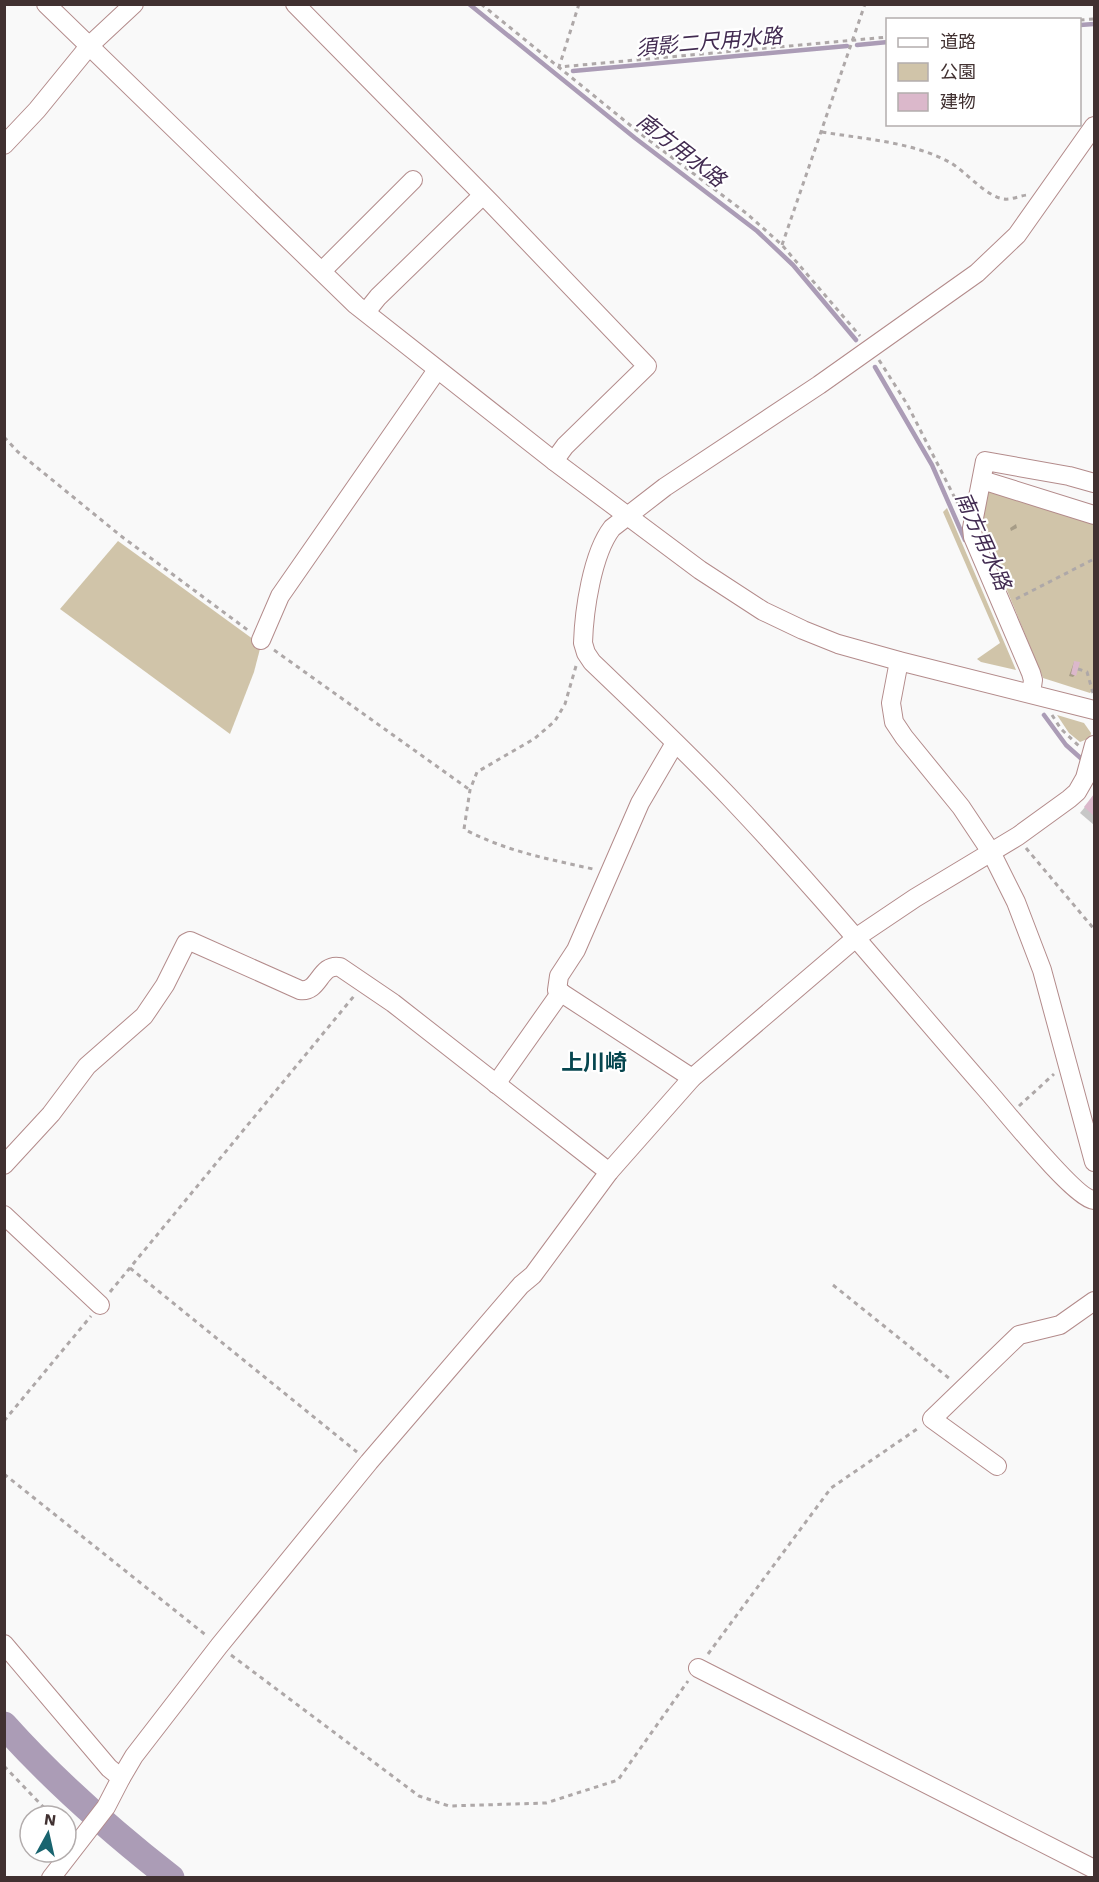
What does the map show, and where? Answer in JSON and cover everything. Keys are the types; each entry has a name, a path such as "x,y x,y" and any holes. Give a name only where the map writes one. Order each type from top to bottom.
{"street":[{"path":"46,4 366,312 554,461 700,570 763,611 820,638 898,661 1055,699 1094,703"},
{"path":"4,145 37,110 90,45 134,4"},
{"path":"295,4 647,366 565,446 554,461"},
{"path":"1095,126 1017,235 977,273 871,349 666,488 618,524 606,536 596,560 583,643 592,662 733,800 857,937 1065,1178 1084,1196 1095,1200"},
{"path":"322,271 413,180"},
{"path":"366,312 378,297 482,195"},
{"path":"261,640 280,596 437,370"},
{"path":"1031,693 1033,680 1031,673 972,528 985,461 1095,483"},
{"path":"982,480 1095,515"},
{"path":"898,661 891,703 894,722 961,807 991,852 1016,902 1032,941 1068,1060 1095,1162"},
{"path":"675,743 640,803 576,950 559,976 557,990 692,1078"},
{"path":"51,1878 106,1807 134,1756 219,1646 369,1462 521,1285 533,1275 609,1172 692,1078 857,937 1054,811 1077,792 1085,778 1093,751"},
{"path":"4,1166 51,1114 87,1066 144,1016 165,985 186,943 190,941 300,990 311,989 327,969 333,966 340,967 365,983 609,1172"},
{"path":"496,1084 561,992"},
{"path":"4,1215 100,1305"},
{"path":"997,1466 932,1419 1020,1335 1060,1325 1095,1301"},
{"path":"4,1644 109,1768 121,1778"},
{"path":"698,1668 1095,1869"}],"path":[{"path":"481,4 646,138 746,213 782,245 871,349 907,404 972,528"},
{"path":"559,68 579,4"},
{"path":"782,245 865,4"},
{"path":"559,68 886,37"},
{"path":"822,132 915,149 952,164 995,197 1007,199 1027,195 1041,202"},
{"path":"4,436 18,452 121,536 470,790"},
{"path":"1003,606 1095,559"},
{"path":"586,653 578,662 565,704 555,721 534,739 477,772 470,790 464,829 519,853 609,872"},
{"path":"1078,669 1087,672 1094,703"},
{"path":"1055,699 1052,710 1053,718 1070,739 1093,751"},
{"path":"1018,836 1095,929"},
{"path":"4,1421 365,983"},
{"path":"1010,1116 1068,1060"},
{"path":"130,1268 369,1462"},
{"path":"832,1286 963,1389"},
{"path":"4,1474 219,1646 419,1796 449,1806 546,1803 618,1780 831,1488 932,1419"},
{"path":"4,1766 40,1804"}],"green space":[{"path":"986,489 1094,519 1094,689 1090,693 1043,678 981,527"},
{"path":"947,508 1016,670 981,662 977,659 1000,643 943,512"},
{"path":"118,541 261,645 254,672 230,734 60,609"},
{"path":"1057,715 1084,723 1091,733 1090,738 1080,742 1069,733"}],"building":[{"path":"1074,661 1080,662 1076,676 1071,674"},
{"path":"1094,794 1094,816 1084,807"}],"waterway":[{"name":"南方用水路","path":"469,4 635,138 757,231 793,265 856,340"},
{"name":"須影二尺用水路","path":"1081,25 1094,24"},
{"name":"須影二尺用水路","path":"857,45 886,42"},
{"name":"須影二尺用水路","path":"573,71 847,46"},
{"name":"南方用水路","path":"875,367 932,465 965,540"},
{"name":"南方用水路","path":"1044,715 1066,745 1085,762"},
{"path":"4,1725 84,1805 171,1878"}],"district":[{"name":"上川崎","path":"594,1062"}]}
